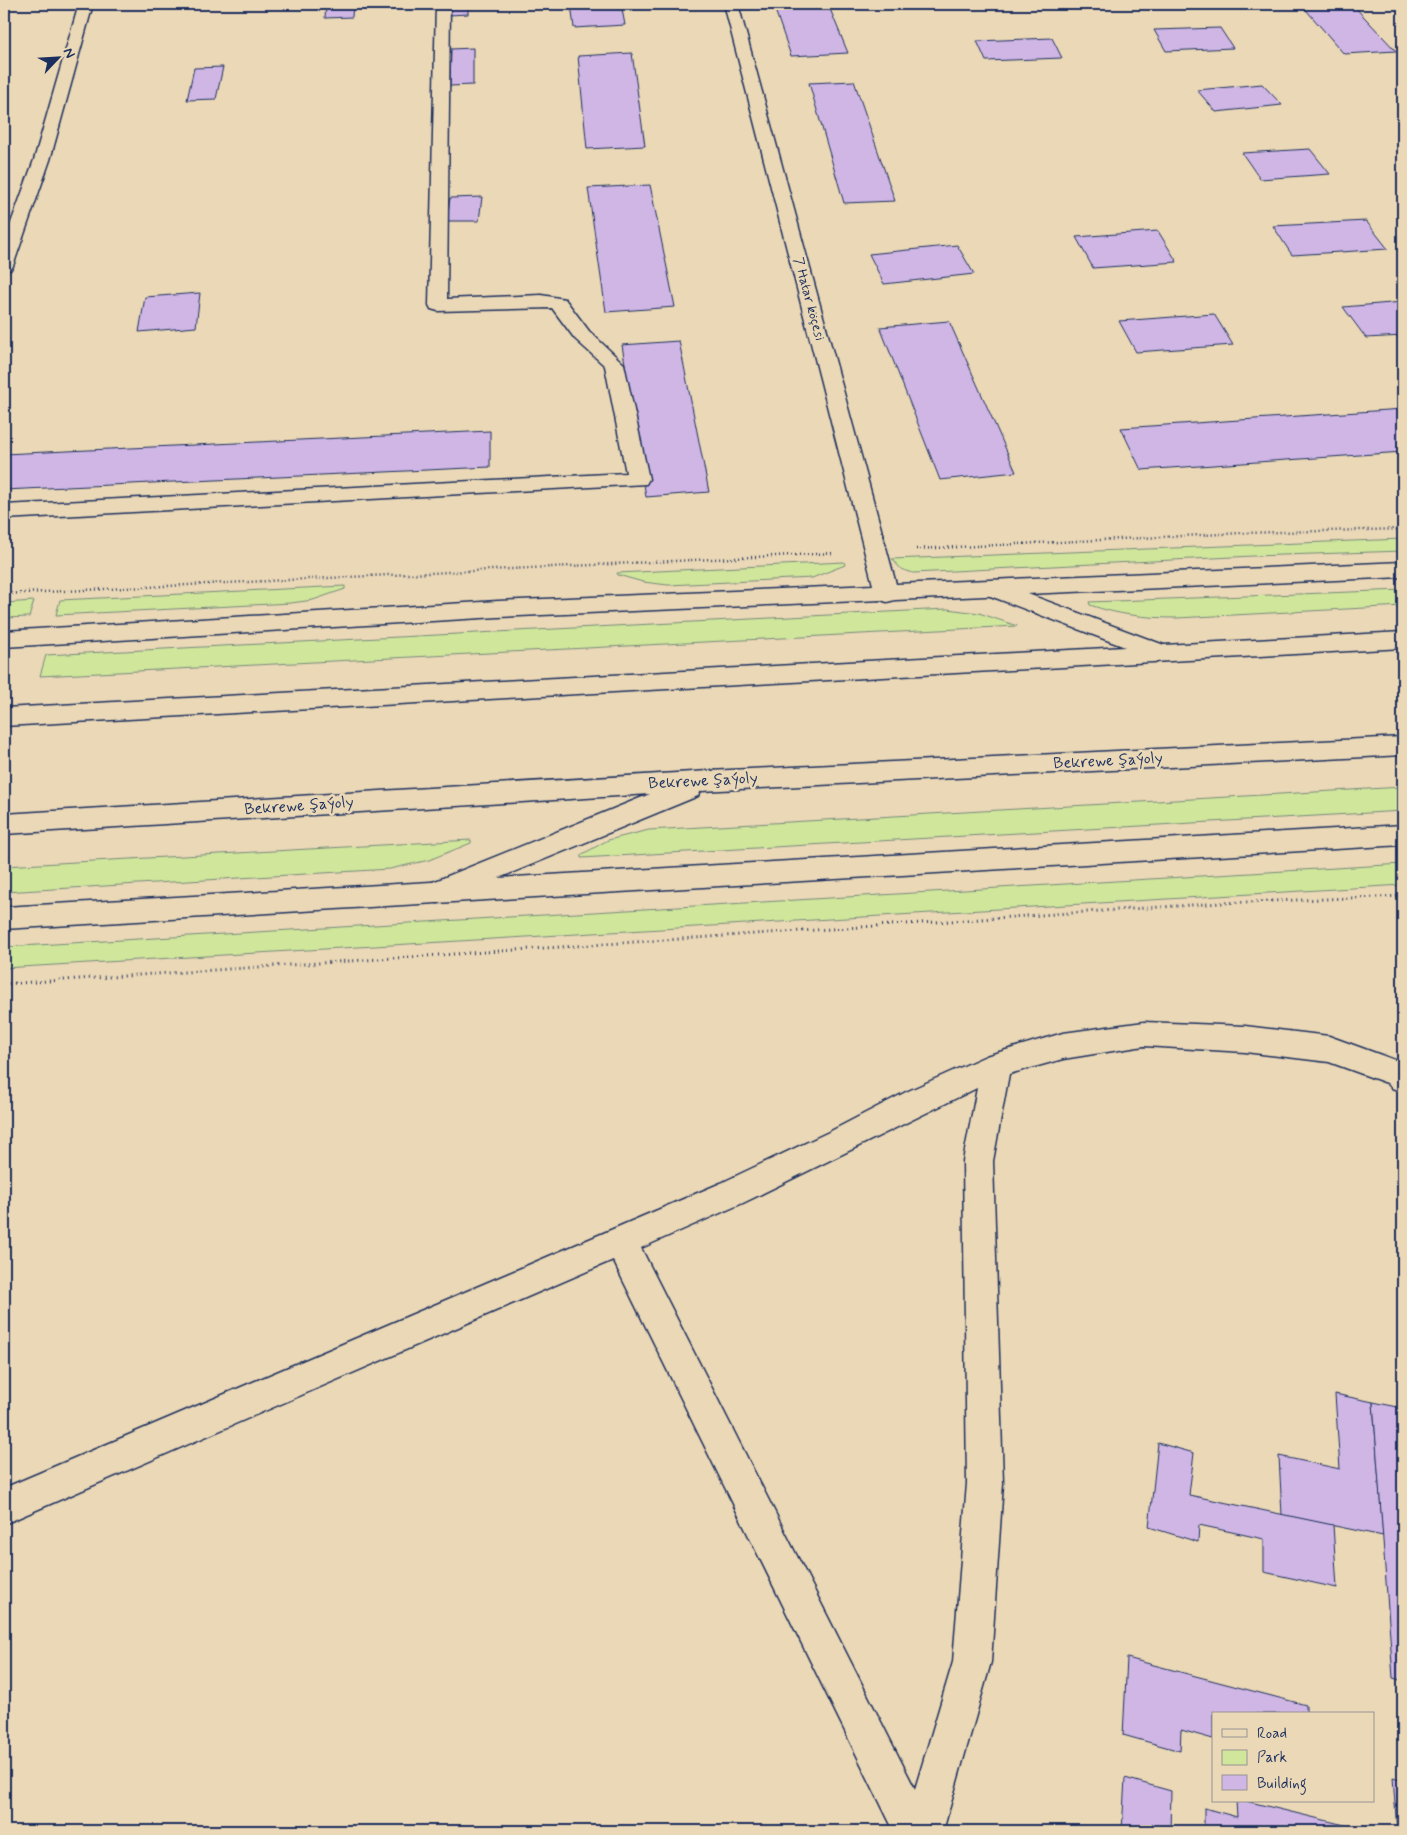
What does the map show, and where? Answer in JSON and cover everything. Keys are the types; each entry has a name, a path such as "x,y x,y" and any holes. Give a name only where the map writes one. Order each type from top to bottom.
{"street":[{"path":"4,266 42,160 86,4"},
{"path":"4,512 638,479 614,364 582,335 558,303 540,301 438,305 443,4"},
{"name":"7 Hatar köçesi","path":"732,4 886,594"},
{"path":"4,639 498,609 886,594 1403,570"},
{"path":"993,589 1166,653"},
{"path":"4,717 1403,640"},
{"name":"Bekrewe şaýoly","path":"4,824 709,781 1403,746"},
{"path":"438,892 709,781"},
{"path":"4,918 1403,835"},
{"path":"4,1506 622,1241 817,1153 916,1101 996,1065 1063,1046 1144,1034 1246,1038 1329,1049 1398,1074 1403,1079"},
{"path":"923,1831 972,1662 985,1483 978,1162 996,1065"},
{"path":"622,1241 916,1831"}],"path":[{"path":"4,594 1242,532 1403,529"},
{"path":"4,984 1211,904 1403,896"}],"green space":[{"path":"1403,539 1403,551 1253,556 913,573 901,569 892,559"},
{"path":"844,562 845,565 812,578 668,585 643,582 618,575 617,573"},
{"path":"345,586 345,589 313,600 291,603 56,615 60,600"},
{"path":"1403,590 1403,606 1177,618 1122,614 1090,605 1089,602"},
{"path":"34,601 29,617 4,618 4,603"},
{"path":"947,609 979,613 1017,626 40,676 46,655"},
{"path":"1403,787 1403,811 581,858 581,855 608,840 649,830"},
{"path":"471,840 471,843 429,860 390,869 4,892 4,866"},
{"path":"1403,864 1403,885 4,968 4,947"}],"building":[{"path":"326,4 353,4 352,17 325,18"},
{"path":"449,4 468,4 468,14 449,15"},
{"path":"571,4 621,4 625,25 574,28"},
{"path":"773,4 828,4 848,53 791,56"},
{"path":"1301,4 1352,4 1396,51 1344,54"},
{"path":"1220,28 1233,48 1166,51 1154,30"},
{"path":"1052,38 1062,58 986,61 977,41"},
{"path":"473,48 473,85 450,86 451,49"},
{"path":"632,53 645,146 587,149 578,56"},
{"path":"223,67 216,99 187,100 194,68"},
{"path":"854,81 895,201 844,203 809,83"},
{"path":"1262,84 1282,105 1216,112 1197,90"},
{"path":"1310,149 1330,174 1260,179 1242,153"},
{"path":"650,185 675,307 606,312 588,188"},
{"path":"482,197 479,221 447,221 450,198"},
{"path":"1366,221 1388,249 1292,255 1273,226"},
{"path":"1158,231 1177,262 1093,268 1076,237"},
{"path":"957,245 974,274 884,284 869,254"},
{"path":"200,293 196,327 139,332 145,297"},
{"path":"1403,302 1403,336 1366,338 1343,307"},
{"path":"1214,314 1233,345 1136,352 1119,321"},
{"path":"949,321 1016,472 940,480 880,327"},
{"path":"679,341 709,492 646,497 622,345"},
{"path":"1403,409 1403,452 1141,470 1121,428"},
{"path":"490,431 490,467 4,490 4,454"},
{"path":"1335,1394 1373,1402 1383,1536 1282,1515 1279,1456 1340,1469"},
{"path":"1373,1402 1403,1408 1403,1681 1393,1678"},
{"path":"1158,1443 1194,1453 1189,1495 1333,1525 1337,1588 1264,1572 1264,1539 1199,1525 1198,1542 1149,1527"},
{"path":"1127,1658 1306,1705 1306,1712 1212,1712 1212,1739 1181,1730 1180,1751 1123,1735"},
{"path":"1393,1777 1403,1780 1403,1831 1397,1831"},
{"path":"1125,1778 1171,1791 1170,1831 1122,1831"},
{"path":"1236,1802 1250,1802 1369,1831 1204,1831 1204,1808 1237,1817"}]}
